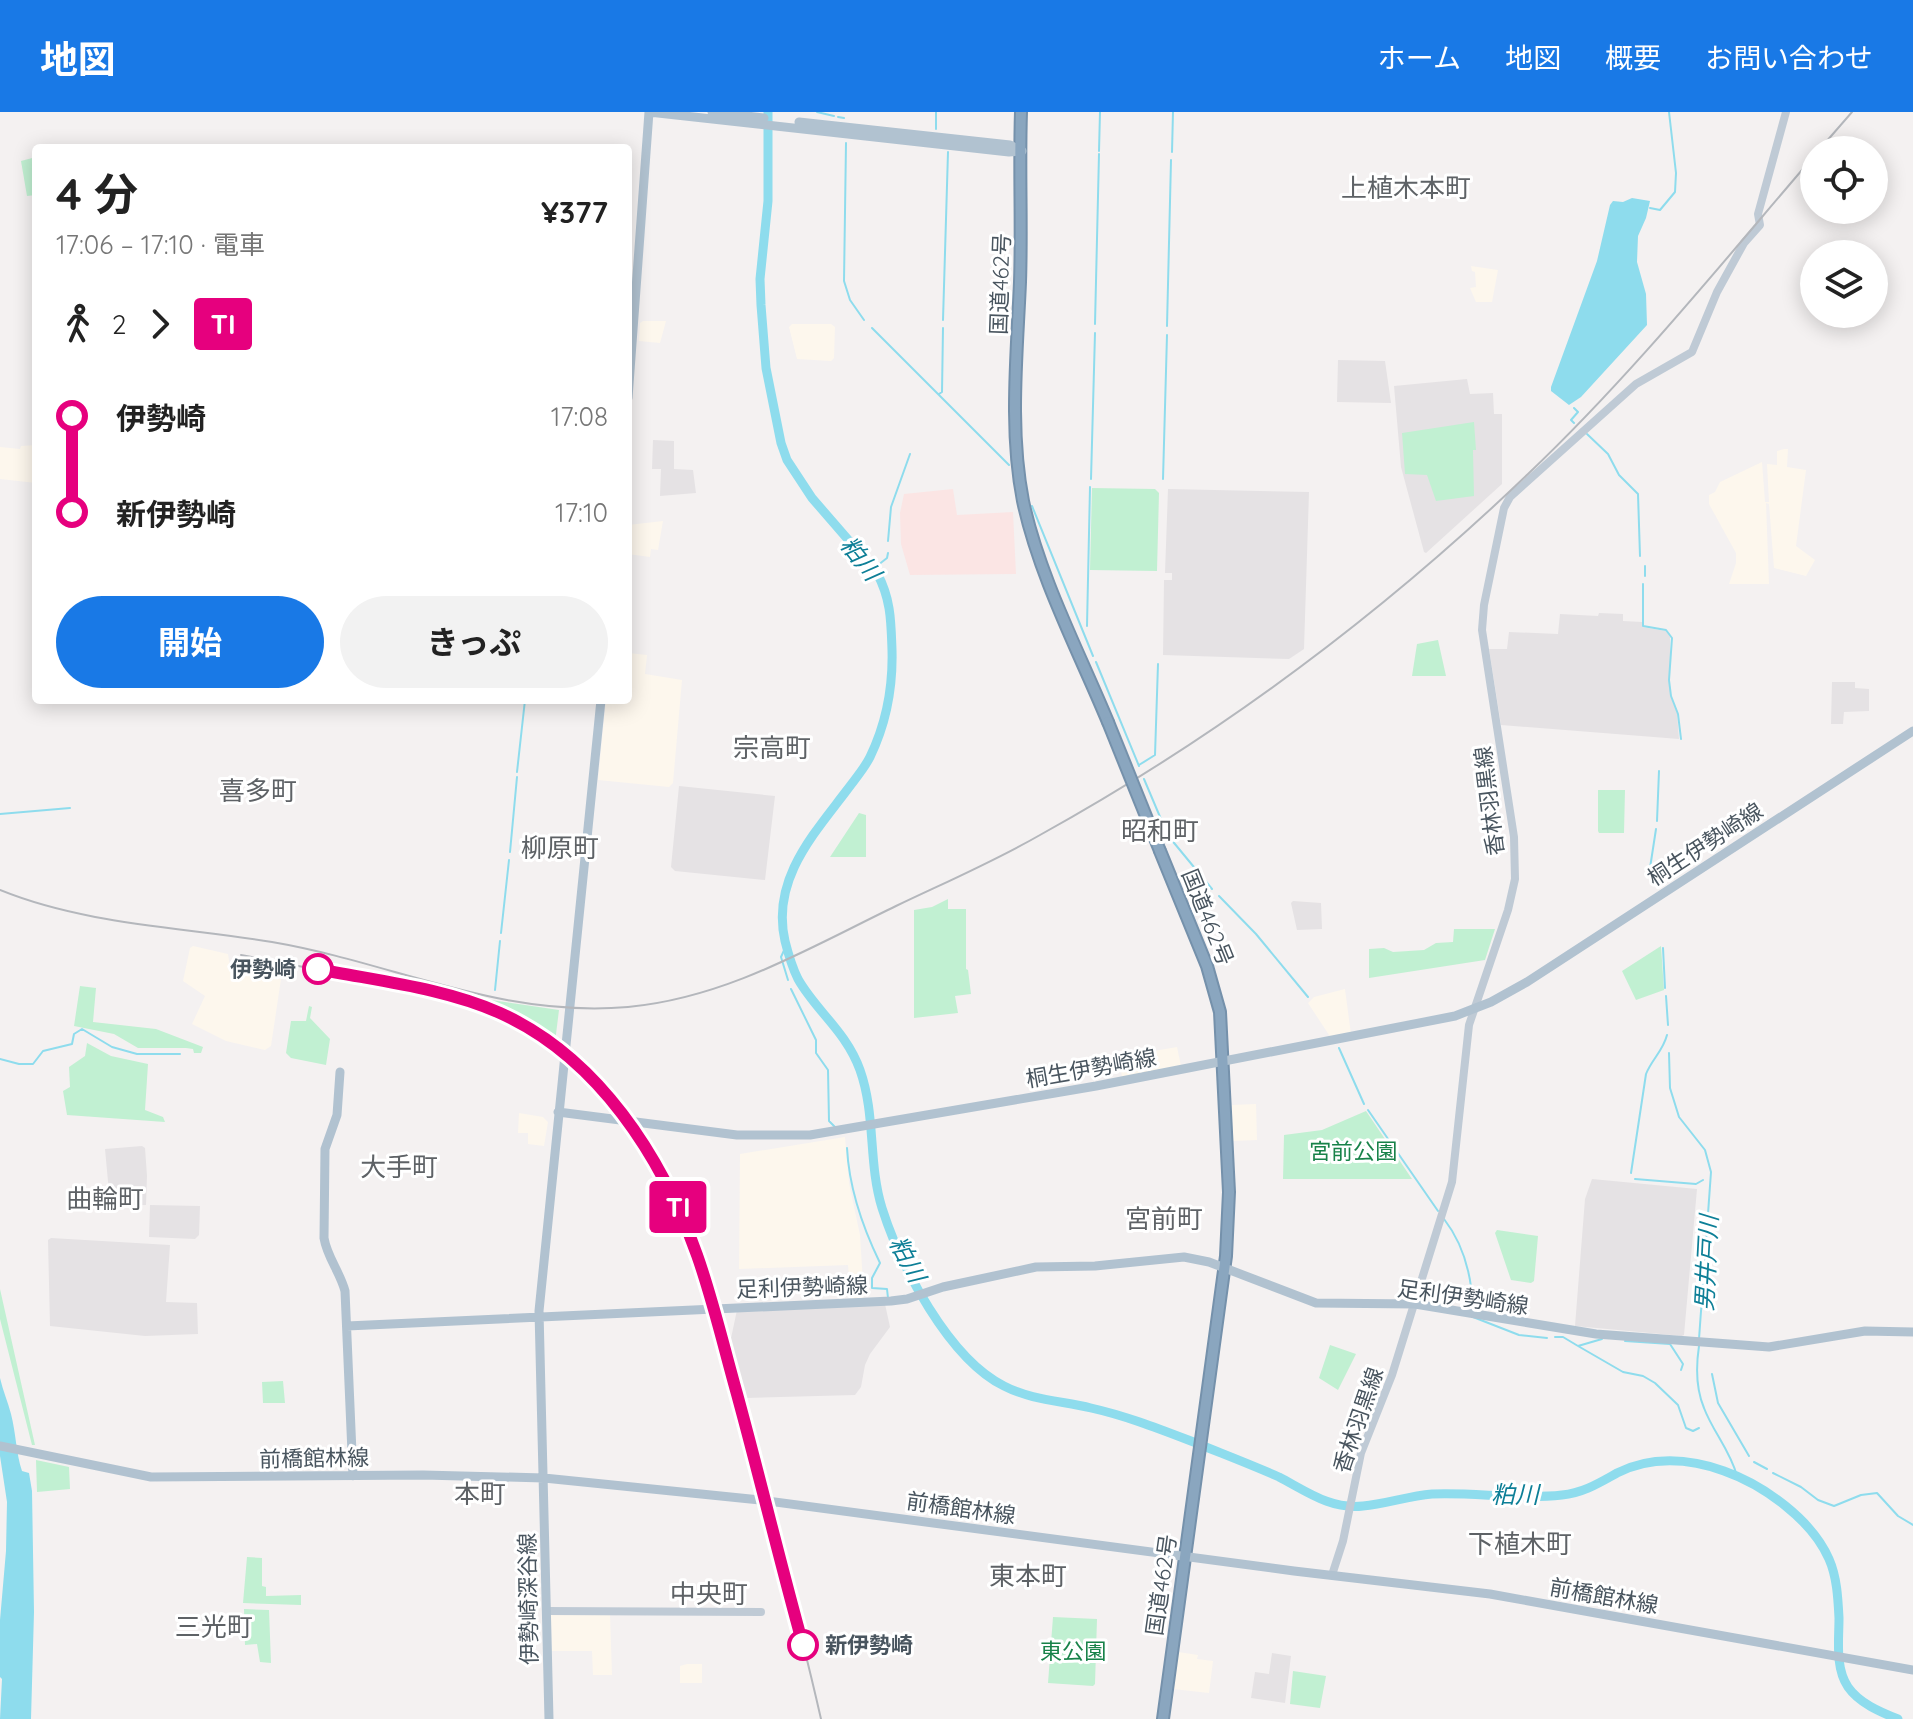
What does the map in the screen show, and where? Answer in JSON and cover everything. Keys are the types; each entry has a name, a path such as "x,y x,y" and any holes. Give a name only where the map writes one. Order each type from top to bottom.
{"highway":[{"name":"国道462号","path":"1024,112 1016,424 1019,476 1038,550 1212,980 1221,1021 1229,1192 1224,1268 1163,1719"}],"main road":[{"path":"632,344 649,112 744,119 1009,152 1022,151"},
{"path":"712,112 744,119"},
{"name":"香林羽黒線","path":"1332,1575 1348,1521 1361,1453 1392,1375 1452,1182 1469,1025 1508,910 1515,879 1514,837 1482,630 1484,605 1505,505 1510,497 1636,384 1692,352 1717,292 1744,243 1760,225 1758,214 1786,112"},
{"path":"544,1478 539,1316 601,704"},
{"name":"桐生伊勢崎線","path":"558,1112 759,1136 810,1135 1223,1061 1437,1020 1473,1010 1527,982 1913,731"},
{"path":"340,1072 337,1115 326,1145 323,1192 325,1244 342,1280 347,1326 353,1476"},
{"name":"足利伊勢崎線","path":"347,1326 907,1299 941,1287 1036,1267 1095,1266 1169,1257 1192,1258 1224,1268 1316,1303 1415,1304 1596,1334 1778,1346 1865,1331 1913,1332"},
{"name":"前橋館林線","path":"0,1446 151,1477 544,1478 770,1501 1490,1594 1913,1670"},
{"name":"伊勢崎深谷線","path":"544,1478 549,1719"},
{"path":"546,1611 761,1612"}],"shaded area":[{"path":"1471,266 1498,270 1492,302 1476,302 1470,288 1476,287 1475,272"},
{"path":"666,321 660,343 639,341 640,323"},
{"path":"792,324 831,324 835,327 834,358 831,361 797,359 789,327"},
{"path":"1338,360 1385,361 1391,403 1337,402"},
{"path":"1467,379 1470,394 1493,393 1494,414 1502,414 1502,484 1426,553 1401,467 1394,386"},
{"path":"653,440 674,441 674,469 693,470 696,493 660,496 661,469 652,469"},
{"path":"32,445 32,483 0,479 0,447 20,449 21,446"},
{"path":"1788,449 1787,467 1806,470 1796,546 1815,560 1806,576 1774,568 1769,504 1766,503 1769,584 1729,584 1736,553 1709,504 1709,495 1715,492 1720,482 1762,462 1765,502 1769,502 1767,464 1777,465 1777,451"},
{"path":"953,489 957,515 1013,512 1016,574 910,575 901,544 900,513 904,494"},
{"path":"1168,489 1309,492 1304,649 1289,659 1163,655 1164,580 1172,580 1172,573 1165,573"},
{"path":"663,521 658,550 651,549 650,557 632,555 632,525"},
{"path":"1599,613 1623,614 1623,621 1642,622 1642,627 1666,631 1670,637 1670,695 1677,713 1679,739 1501,725 1489,649 1507,649 1509,632 1558,634 1560,614 1598,616"},
{"path":"632,653 647,655 645,674 682,680 673,783 669,787 598,780 606,704 632,704"},
{"path":"1832,682 1855,682 1855,688 1869,689 1869,711 1844,712 1843,724 1831,724"},
{"path":"679,786 775,796 765,880 675,871 671,867"},
{"path":"1293,901 1321,903 1322,929 1297,930"},
{"path":"193,946 228,954 230,966 281,979 271,1046 265,1050 226,1041 192,1024 205,996 183,981"},
{"path":"1345,989 1351,1034 1331,1038 1308,1003 1314,997"},
{"path":"1177,1047 1181,1066 1122,1077 1119,1057"},
{"path":"1256,1104 1257,1140 1233,1141 1232,1105"},
{"path":"519,1113 543,1117 548,1122 544,1146 528,1144 528,1133 518,1133"},
{"path":"845,1137 849,1183 860,1235 864,1299 851,1300 848,1265 739,1269 740,1154"},
{"path":"145,1148 147,1176 146,1205 118,1206 118,1192 109,1192 105,1149"},
{"path":"1592,1179 1697,1189 1684,1335 1575,1326 1585,1199"},
{"path":"150,1205 200,1206 199,1235 195,1239 149,1237"},
{"path":"48,1240 170,1245 166,1302 197,1303 198,1334 145,1336 50,1326"},
{"path":"885,1304 890,1327 870,1354 861,1387 855,1395 745,1398 730,1343 737,1310"},
{"path":"610,1614 612,1675 593,1675 592,1651 552,1651 551,1615"},
{"path":"1178,1652 1213,1661 1209,1693 1173,1689"},
{"path":"1272,1653 1291,1656 1285,1703 1251,1698 1255,1672 1269,1674"},
{"path":"702,1664 702,1683 680,1683 680,1666"}],"green space":[{"path":"32,158 32,195 27,196 21,161"},
{"path":"1474,422 1474,496 1436,501 1427,475 1405,474 1402,433"},
{"path":"1092,488 1155,489 1159,493 1157,571 1090,570"},
{"path":"1438,640 1446,676 1412,676 1417,644"},
{"path":"1598,790 1625,790 1624,833 1599,833"},
{"path":"859,813 866,815 866,857 830,857"},
{"path":"948,899 948,909 966,909 966,969 971,994 955,996 958,1013 914,1018 914,910 932,907"},
{"path":"1454,929 1495,929 1485,960 1369,978 1369,949 1384,948 1393,952 1424,950 1436,943 1453,942"},
{"path":"1661,946 1664,990 1636,1000 1622,971"},
{"path":"80,986 96,988 93,1022 156,1029 203,1047 201,1053 186,1048 138,1048 114,1034 74,1026"},
{"path":"491,1000 559,1010 555,1042 489,1006"},
{"path":"309,1006 312,1007 310,1018 330,1039 326,1065 291,1058 286,1053 291,1021 306,1021"},
{"path":"87,1043 111,1056 148,1064 145,1110 163,1117 165,1122 67,1115 63,1091 70,1087 69,1067 85,1056"},
{"name":"宮前公園","path":"1366,1111 1412,1179 1283,1179 1284,1135 1322,1130"},
{"path":"1497,1230 1538,1236 1534,1281 1511,1280 1495,1233"},
{"path":"0,1289 35,1445 32,1445 0,1319"},
{"path":"1330,1345 1356,1354 1338,1390 1319,1378"},
{"path":"283,1381 285,1403 263,1403 262,1382"},
{"path":"36,1460 69,1467 70,1489 37,1492"},
{"path":"247,1557 262,1558 262,1586 266,1587 266,1596 301,1595 301,1605 243,1603"},
{"path":"244,1609 269,1610 271,1663 260,1662 257,1644 245,1645"},
{"name":"東公園","path":"1053,1617 1097,1619 1093,1686 1048,1683"},
{"path":"1293,1671 1326,1676 1320,1708 1290,1704"}],"water":[{"path":"1632,198 1650,201 1638,236 1637,262 1646,294 1647,325 1581,397 1569,405 1551,391 1551,387 1597,261 1610,205 1613,201 1623,202"},
{"path":"0,1378 11,1414 20,1464 22,1471 29,1473 32,1491 34,1612 31,1719 0,1719 0,1620 7,1502 0,1456"}],"waterway":[{"name":"粕川","path":"768,112 768,201 760,279 761,305 766,368 781,443 787,460 812,498 877,573 888,601 892,650 887,705 870,757 809,841 790,878 782,919 785,941 798,979 847,1044 860,1070 868,1104 875,1174 882,1208 914,1282 946,1333 984,1373 1014,1391 1104,1411 1144,1424 1258,1468 1340,1505 1372,1505 1432,1494 1530,1497 1570,1494 1630,1468 1656,1461 1697,1463 1739,1477 1785,1506 1821,1545 1829,1559 1838,1596 1839,1654 1844,1679 1864,1702 1898,1719"},
{"path":"817,112 834,116"},
{"path":"936,112 936,129"},
{"path":"1099,151 1100,112"},
{"path":"1172,152 1173,112"},
{"name":"男井戸川","path":"1650,208 1660,210 1675,192 1676,173 1669,112"},
{"path":"838,117 844,118"},
{"path":"846,143 844,281 850,300 864,320"},
{"path":"943,320 948,152"},
{"path":"1095,324 1099,154"},
{"path":"1167,326 1171,160"},
{"path":"872,328 1009,465"},
{"path":"939,394 942,392 943,328"},
{"path":"1091,479 1095,333"},
{"path":"1163,479 1167,335"},
{"name":"男井戸川","path":"1574,408 1578,412 1571,420 1574,423"},
{"name":"男井戸川","path":"1587,434 1608,454 1619,475 1638,494 1640,556"},
{"path":"888,541 891,507 910,454"},
{"path":"1087,626 1090,487"},
{"path":"1032,506 1093,656"},
{"path":"873,569 887,558 888,553"},
{"name":"男井戸川","path":"1645,566 1645,576"},
{"name":"男井戸川","path":"1643,584 1643,626 1666,630 1672,638 1669,680 1681,739"},
{"path":"1096,662 1139,766"},
{"path":"1139,765 1155,755 1158,664"},
{"path":"517,772 525,704"},
{"name":"男井戸川","path":"1657,821 1659,771"},
{"path":"510,852 517,777"},
{"path":"1144,779 1166,831"},
{"path":"0,814 70,808"},
{"name":"男井戸川","path":"1650,868 1656,829"},
{"path":"1170,838 1212,889"},
{"path":"501,933 509,860"},
{"path":"1219,896 1256,934 1308,997"},
{"path":"495,990 500,941"},
{"path":"786,946 781,957 788,980"},
{"name":"男井戸川","path":"1663,948 1665,988"},
{"path":"791,989 816,1040 816,1053 828,1070 829,1121 835,1127"},
{"name":"男井戸川","path":"1666,996 1668,1025"},
{"path":"0,1059 33,1064 43,1051 72,1044 74,1034 82,1029 112,1047 137,1054 180,1054"},
{"path":"1631,1173 1646,1074 1667,1035"},
{"path":"1339,1048 1364,1104"},
{"name":"男井戸川","path":"1669,1053 1670,1088 1679,1117 1705,1150 1711,1172 1699,1339"},
{"path":"1368,1110 1438,1211"},
{"path":"847,1148 858,1207 880,1263 872,1278 872,1288 887,1289 888,1298"},
{"path":"1635,1179 1696,1184 1703,1180"},
{"path":"1444,1219 1466,1262 1473,1310"},
{"path":"1473,1317 1519,1335 1547,1338"},
{"path":"1555,1337 1563,1337 1578,1346 1602,1339"},
{"path":"1625,1341 1670,1344 1683,1364 1681,1370"},
{"path":"1578,1346 1623,1372 1643,1376 1655,1383 1678,1405 1686,1428 1693,1431 1699,1428"},
{"name":"男井戸川","path":"1699,1346 1697,1377 1701,1401 1737,1476"},
{"path":"1712,1374 1718,1403 1749,1456"},
{"path":"1754,1462 1767,1469"},
{"path":"1773,1473 1834,1506 1861,1495 1877,1493 1898,1516 1913,1525"}],"railway":[{"path":"1831,136 1852,112"},
{"path":"0,890 66,911 134,924 272,942 491,997 535,1004 580,1008 628,1007 664,1002 766,969 1004,854 1106,797 1234,715 1356,624 1472,526 1566,437 1675,318 1800,172"},
{"path":"241,955 413,988"},
{"path":"471,1002 536,1033 588,1075 631,1125 664,1183 692,1245 714,1311 821,1719"}],"train":[{"name":"TI","path":"318,969 468,1001 500,1013 541,1035 571,1058 587,1072 631,1126 673,1197 704,1276 803,1645"}],"place":[{"name":"伊勢崎","path":"318,969"},
{"name":"新伊勢崎","path":"803,1645"}],"district":[{"name":"上植木本町","path":"1406,187"},
{"name":"宗高町","path":"772,747"},
{"name":"喜多町","path":"258,790"},
{"name":"昭和町","path":"1160,830"},
{"name":"柳原町","path":"560,847"},
{"name":"大手町","path":"399,1166"},
{"name":"曲輪町","path":"105,1198"},
{"name":"宮前町","path":"1164,1218"},
{"name":"本町","path":"480,1493"},
{"name":"下植木町","path":"1520,1543"},
{"name":"東本町","path":"1028,1575"},
{"name":"中央町","path":"709,1593"},
{"name":"三光町","path":"214,1626"}]}
